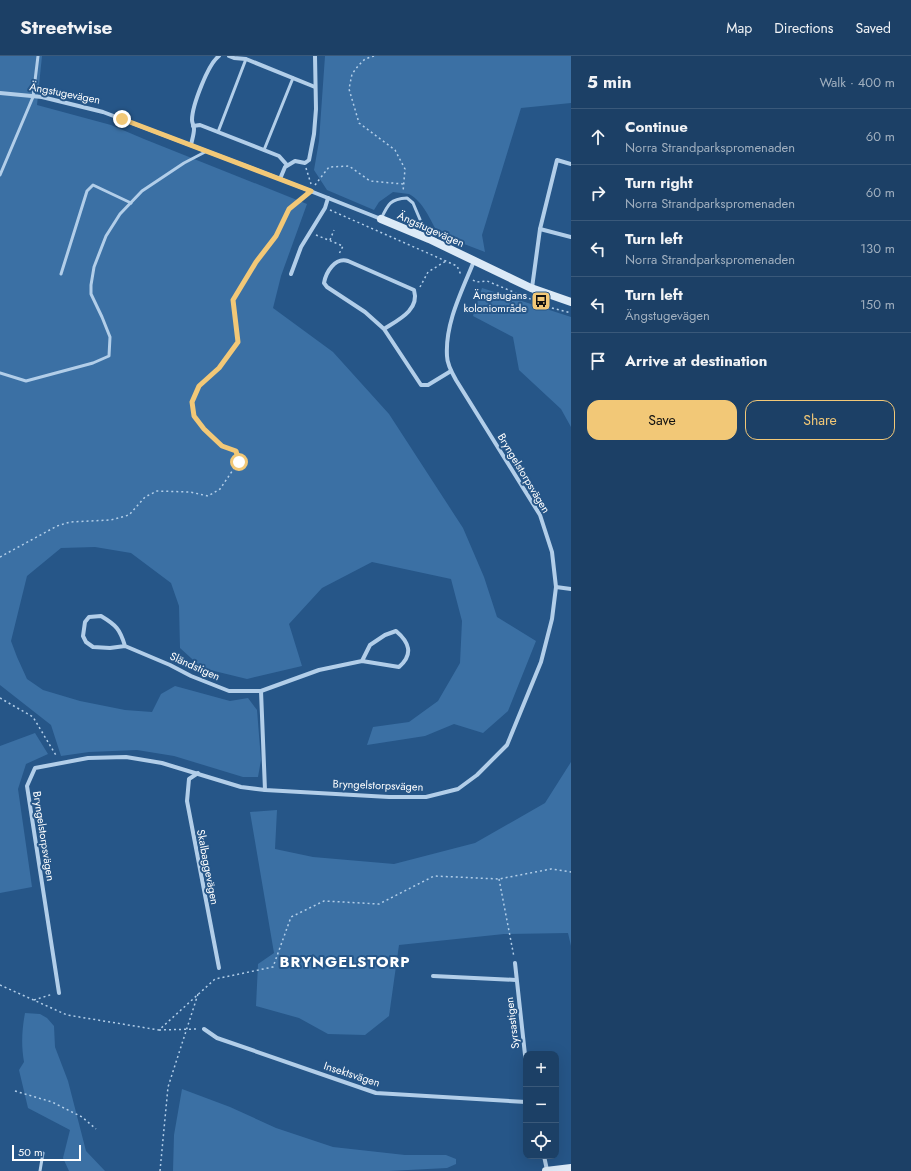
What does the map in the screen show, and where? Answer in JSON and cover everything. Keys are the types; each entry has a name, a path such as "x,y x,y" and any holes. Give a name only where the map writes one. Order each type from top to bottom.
{"street":[{"path":"191,145 193,138 192,120 199,92 208,72 219,56"},
{"path":"229,56 246,59 316,87"},
{"path":"280,179 284,167 287,165 295,161 305,163 309,160 314,134 316,87 315,56"},
{"name":"Ängstugevägen","path":"0,93 42,97 103,112 280,179 312,189 328,198 429,239 532,288 571,302"},
{"path":"193,126 200,125 279,156 287,165"},
{"path":"532,288 540,229 557,160 571,164"},
{"path":"291,274 301,247 325,208 328,198"},
{"path":"540,229 571,237"},
{"path":"384,329 407,315 411,310 415,296 414,290 348,261 336,261 330,269 324,283 327,287 365,312 384,329 421,386 428,385 451,371"},
{"name":"Bryngelstorpsvägen","path":"59,993 27,786 35,768 88,758 126,757 162,763 241,786 264,790 389,797 426,797 458,789 477,775 507,745 541,662 552,619 556,587 552,552 540,516 451,371 447,358 448,329 474,261"},
{"path":"556,587 571,589"},
{"name":"Sländstigen","path":"125,646 121,632 111,622 101,616 89,617 85,622 83,636 86,642 93,646 110,648 125,646 170,665 191,676 229,691 261,691 319,670 362,661 399,667 406,660 409,650 404,638 396,631 385,635 370,645 362,661"},
{"path":"261,691 264,790"},
{"name":"Skalbaggevägen","path":"198,773 189,779 187,801 219,968"},
{"name":"Syrsastigen","path":"515,963 524,1051"},
{"name":"Syrsastigen","path":"433,976 516,980"},
{"name":"Insektsvägen","path":"204,1029 217,1038 376,1093 523,1102"},
{"path":"545,1159 547,1171 571,1168"}],"lane":[{"path":"0,175 33,97 38,56"},
{"path":"218,132 246,59"},
{"path":"264,150 293,78"},
{"path":"0,373 26,381 93,364 109,356 110,337 91,294 90,284 94,267 106,236 120,214 142,191 184,163 207,151"},
{"path":"61,274 87,191 93,184 131,203"},
{"path":"381,219 391,202 398,198 407,198 413,203 429,239"},
{"path":"40,1171 42,1153"}],"path":[{"path":"374,56 365,59 352,74 349,89 350,96 359,123 395,150 405,169 402,198"},
{"path":"305,163 312,189"},
{"path":"0,557 34,540 57,526 70,522 111,520 130,515 145,497 158,491 190,492 208,496 220,489 239,462 236,451 222,446 204,429 194,416 192,402 199,386 219,368 238,342 233,300 256,262 276,236 289,209 312,189 329,167 349,166 370,181 403,184"},
{"path":"325,208 457,266 461,276 476,282 487,281 552,308 571,313"},
{"path":"330,240 334,230"},
{"path":"311,232 342,246 336,261"},
{"path":"415,294 419,290 428,272 446,261"},
{"path":"0,698 33,717 61,763"},
{"path":"159,1030 214,979 274,967 291,917 324,901 379,904 434,876 499,879 551,869 571,872"},
{"path":"499,879 515,963"},
{"path":"0,985 67,1016 159,1030 204,1029"},
{"path":"33,1000 59,993"},
{"path":"160,1171 168,1087 198,994"},
{"path":"15,1091 52,1102 82,1117 96,1129"}],"shaded area":[{"path":"0,56 42,56 37,105 111,125 307,204 281,276 273,308 333,352 389,414 463,528 484,577 497,617 536,641 508,711 483,733 454,724 425,736 367,745 373,727 409,722 438,701 460,663 462,621 451,579 372,562 322,588 289,624 302,666 247,679 202,668 180,648 179,606 171,583 131,553 95,547 61,548 27,576 11,641 27,679 43,690 80,701 125,710 152,712 161,694 175,686 230,701 248,698 257,710 261,760 258,777 243,777 174,756 137,750 89,752 61,756 51,725 0,685"},
{"path":"325,56 571,56 571,103 521,108 482,235 485,252 438,234 422,206 409,194 393,192 379,202 374,210 327,190 314,170 319,141"},
{"path":"482,288 571,317 571,427 561,409 519,370 513,337 473,316"},
{"path":"35,733 48,754 26,764 18,789 32,887 0,893 0,746"},
{"path":"571,762 571,946 568,933 504,934 399,945 389,1016 365,1035 328,1034 299,1018 256,1006 258,964 274,953 250,812 277,810 275,849 313,857 394,864 475,843 545,803"},
{"path":"25,1013 40,1014 47,1018 54,1026 55,1047 68,1081 86,1151 105,1171 69,1171 63,1158 70,1130 28,1108 19,1070 24,1062 22,1037"},
{"path":"182,1089 230,1107 276,1128 333,1147 405,1155 446,1155 456,1159 456,1164 447,1168 389,1171 173,1171 174,1135"}],"place":[{"name":"Ängstugans koloniområde","path":"541,301"}],"district":[{"name":"BRYNGELSTORP","path":"345,962"}],"route":[{"path":"122,119 311,191 289,209 276,236 256,262 233,300 238,342 219,368 199,386 192,402 194,416 204,429 222,446 236,451 239,462"}]}
